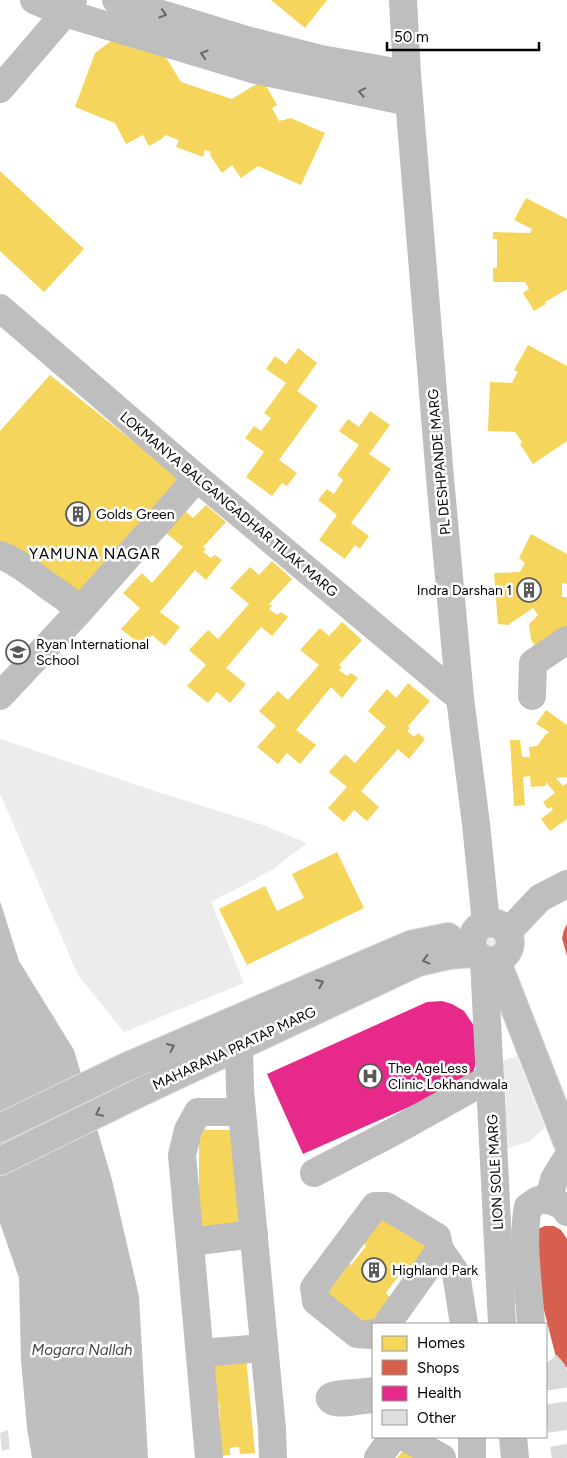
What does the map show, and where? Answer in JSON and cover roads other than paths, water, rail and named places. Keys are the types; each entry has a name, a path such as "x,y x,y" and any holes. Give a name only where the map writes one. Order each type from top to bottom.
{"street":[{"path":"34,0 69,7 256,70 409,102"},
{"path":"116,0 246,40 321,59 407,74"},
{"name":"PL DESHPANDE MARG","path":"403,0 409,102 440,478 460,698 489,946"},
{"path":"0,88 69,7"},
{"name":"LOKMANYA BALGANGADHAR TILAK MARG","path":"0,308 197,478 460,698"},
{"path":"0,696 76,615 197,478"},
{"path":"0,555 8,558 40,580 79,610"},
{"path":"532,696 533,663 567,640"},
{"path":"489,946 540,898 567,884"},
{"name":"MAHARANA PRATAP MARG","path":"0,1128 126,1067 410,945 456,936 489,946"},
{"path":"489,946 518,983 567,1100"},
{"path":"489,946 567,1140"},
{"name":"MAHARANA PRATAP MARG","path":"0,1161 143,1091 418,962 489,946"},
{"name":"LION SOLE MARG","path":"489,946 490,1078 502,1323"},
{"path":"239,1046 240,1090 272,1429 273,1458"},
{"path":"314,1173 490,1078"},
{"path":"210,1458 182,1155 188,1130 198,1112 242,1112"},
{"path":"531,1323 525,1236 528,1207 538,1200 558,1206 554,1179 567,1158"},
{"path":"372,1334 357,1334 316,1301 314,1288 375,1206 386,1206 437,1237 440,1250 456,1273 464,1323"},
{"path":"190,1242 254,1234"},
{"path":"388,1323 440,1250"},
{"path":"200,1353 264,1348"},
{"path":"378,1458 392,1438"},
{"path":"407,1438 442,1458"},
{"path":"472,1438 472,1458"},
{"path":"513,1438 515,1458"}],"water":[{"name":"Mogara Nallah","path":"0,901 19,961 74,1050 112,1180 139,1296 148,1458 32,1458 27,1428 21,1360 19,1278 0,1223"},
{"path":"372,1377 372,1413 334,1416 321,1410 316,1400 318,1389 335,1381"}],"tunnel":[{"path":"547,1365 553,1372 566,1458"}],"place":[{"name":"Golds Green","path":"78,514"},
{"name":"Indra Darshan 1","path":"529,590"},
{"name":"Ryan International School","path":"18,652"},
{"name":"The AgeLess Clinic Lokhandwala","path":"370,1076"},
{"name":"Highland Park","path":"374,1270"}],"district":[{"name":"YAMUNA NAGAR","path":"95,554"}]}
